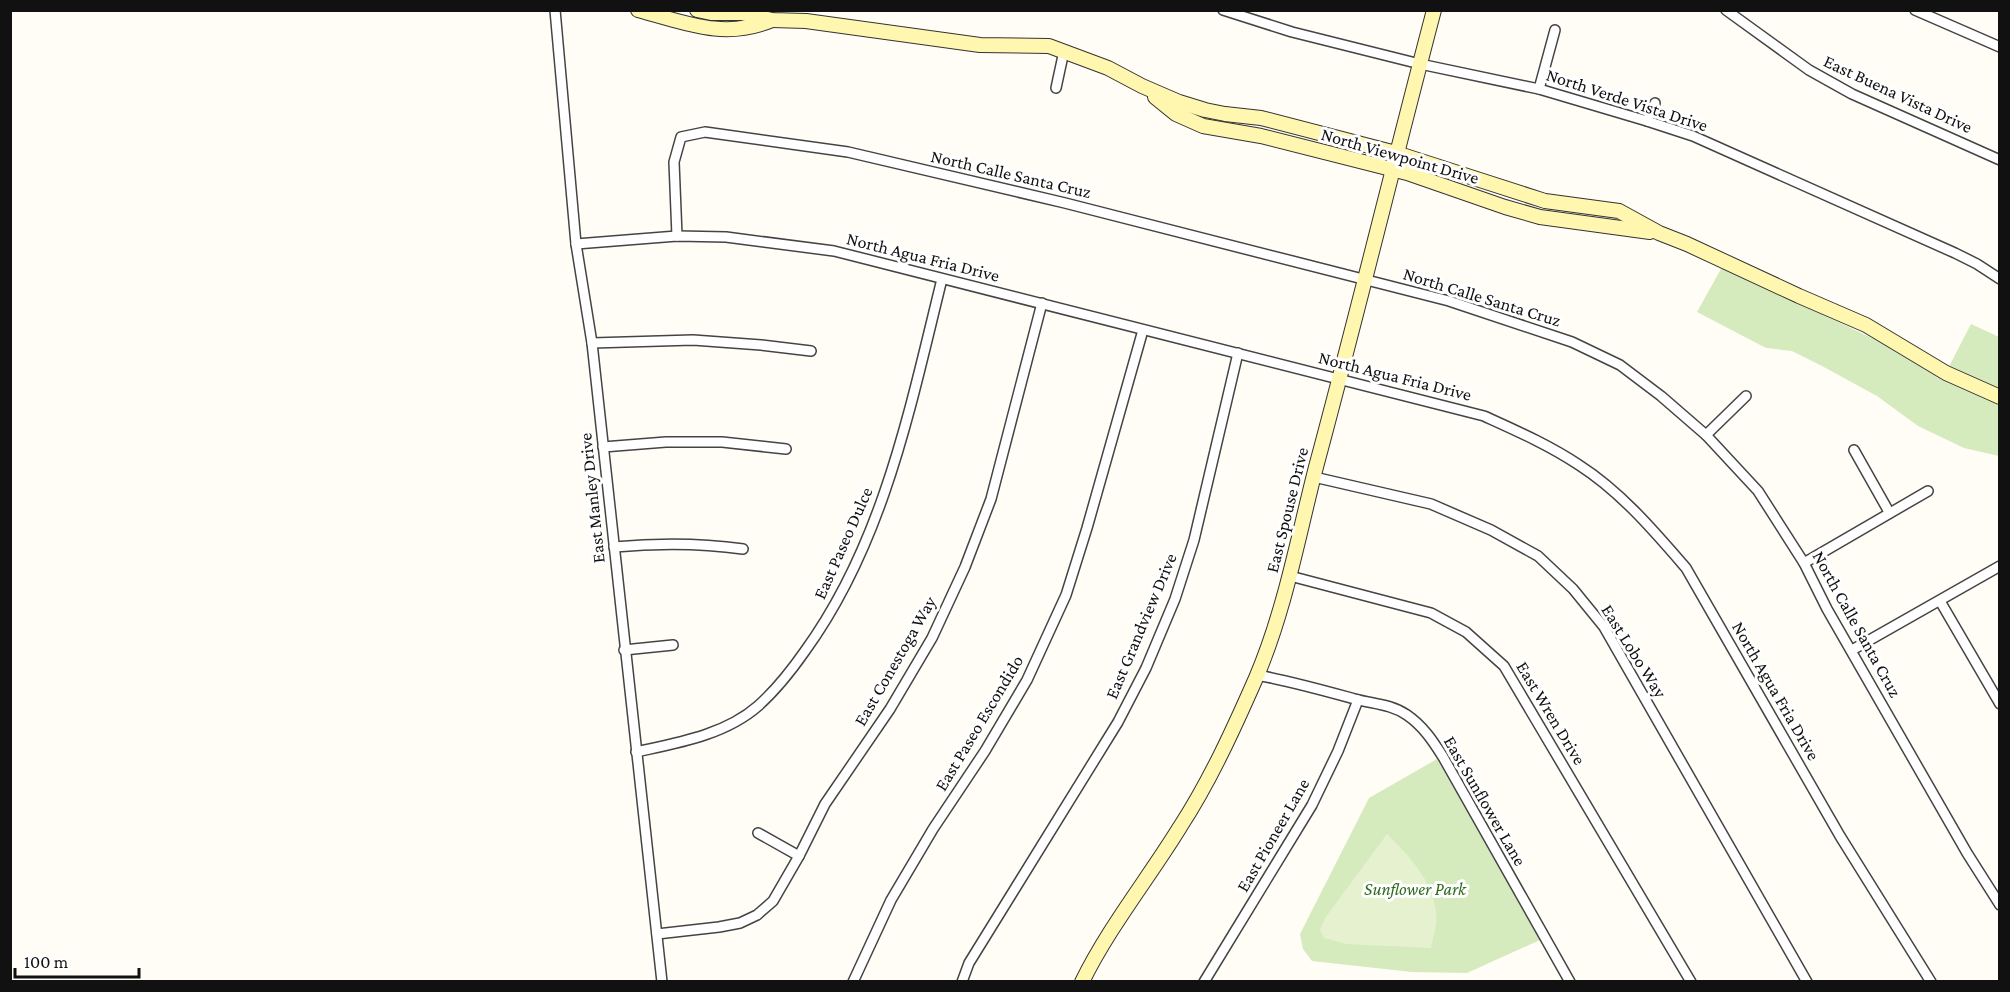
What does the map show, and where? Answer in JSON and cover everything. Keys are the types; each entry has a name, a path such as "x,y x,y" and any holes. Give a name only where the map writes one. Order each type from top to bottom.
{"main road":[{"name":"North Viewpoint Drive","path":"638,10 716,30 729,31 754,27 772,20"},
{"name":"North Viewpoint Drive","path":"697,10 711,13 742,13 772,20 806,21 969,44 1049,46 1108,68 1179,102 1205,110 1261,118 1396,153 1545,201 1618,211 1659,233 1866,325 1946,373 2000,397"},
{"name":"East Spouse Drive","path":"1082,981 1106,936 1182,826 1257,675 1290,576 1434,10"},
{"name":"North Viewpoint Drive","path":"1142,86 1176,114 1203,126 1261,136 1392,169 1540,217 1659,233"}],"street":[{"name":"East Manley Drive","path":"555,10 576,244 592,343 662,981"},
{"name":"North Verde Vista Drive","path":"1223,10 1292,32 1420,64 1539,89 1693,136 1944,248 1977,264 2000,279"},
{"name":"East Buena Vista Drive","path":"1726,10 1809,70 1852,94 2000,160"},
{"path":"1915,10 2000,47"},
{"path":"1539,89 1555,30"},
{"path":"1056,88 1064,51"},
{"path":"1647,121 1655,103"},
{"name":"North Calle Santa Cruz","path":"677,236 675,162 681,137 705,132 848,152 1065,203 1449,301 1572,342 1620,365 1661,396 1706,435 1758,491 1804,563 1827,609 1967,853 2000,905"},
{"name":"North Agua Fria Drive","path":"576,244 677,236 737,238 834,251 1484,416 1533,438 1581,466 1626,503 1647,523 1686,568 1840,836 1931,981"},
{"name":"East Paseo Dulce","path":"636,752 681,742 720,729 757,707 787,676 815,637 844,589 873,525 897,457 942,279"},
{"name":"East Conestoga Way","path":"657,934 740,923 757,915 773,901 825,804 890,709 932,638 965,567 991,499 1042,303"},
{"name":"East Paseo Escondido","path":"853,981 891,900 1027,680 1066,595 1088,528 1143,330"},
{"path":"592,343 693,340 811,351"},
{"name":"East Grandview Drive","path":"962,981 969,963 1118,722 1146,668 1175,599 1194,540 1238,353"},
{"path":"1706,435 1746,396"},
{"path":"603,447 666,442 711,442 786,449"},
{"path":"1854,450 1889,512"},
{"name":"East Lobo Way","path":"1314,477 1431,504 1491,530 1538,556 1573,589 1604,627 1807,981"},
{"path":"1804,563 1928,491"},
{"path":"614,547 654,543 707,544 743,549"},
{"path":"1852,650 2000,566"},
{"name":"East Wren Drive","path":"1290,576 1431,613 1466,632 1504,666 1691,981"},
{"path":"1940,601 2000,704"},
{"path":"624,650 673,645"},
{"name":"East Sunflower Lane","path":"1257,675 1300,683 1358,700 1390,706 1408,715 1427,733 1443,757 1570,981"},
{"name":"East Pioneer Lane","path":"1204,981 1312,805 1338,751 1358,700"},
{"path":"758,833 799,855"}],"green space":[{"path":"1722,267 1876,340 1942,380 1971,324 1999,337 1999,456 1964,448 1918,426 1877,396 1822,366 1792,351 1766,348 1697,312"},
{"name":"Sunflower Park","path":"1437,759 1540,940 1467,973 1412,972 1312,961 1303,949 1300,934 1369,798"},
{"path":"1387,834 1411,860 1430,889 1436,916 1431,948 1346,944 1324,938 1320,930 1325,918"}]}
